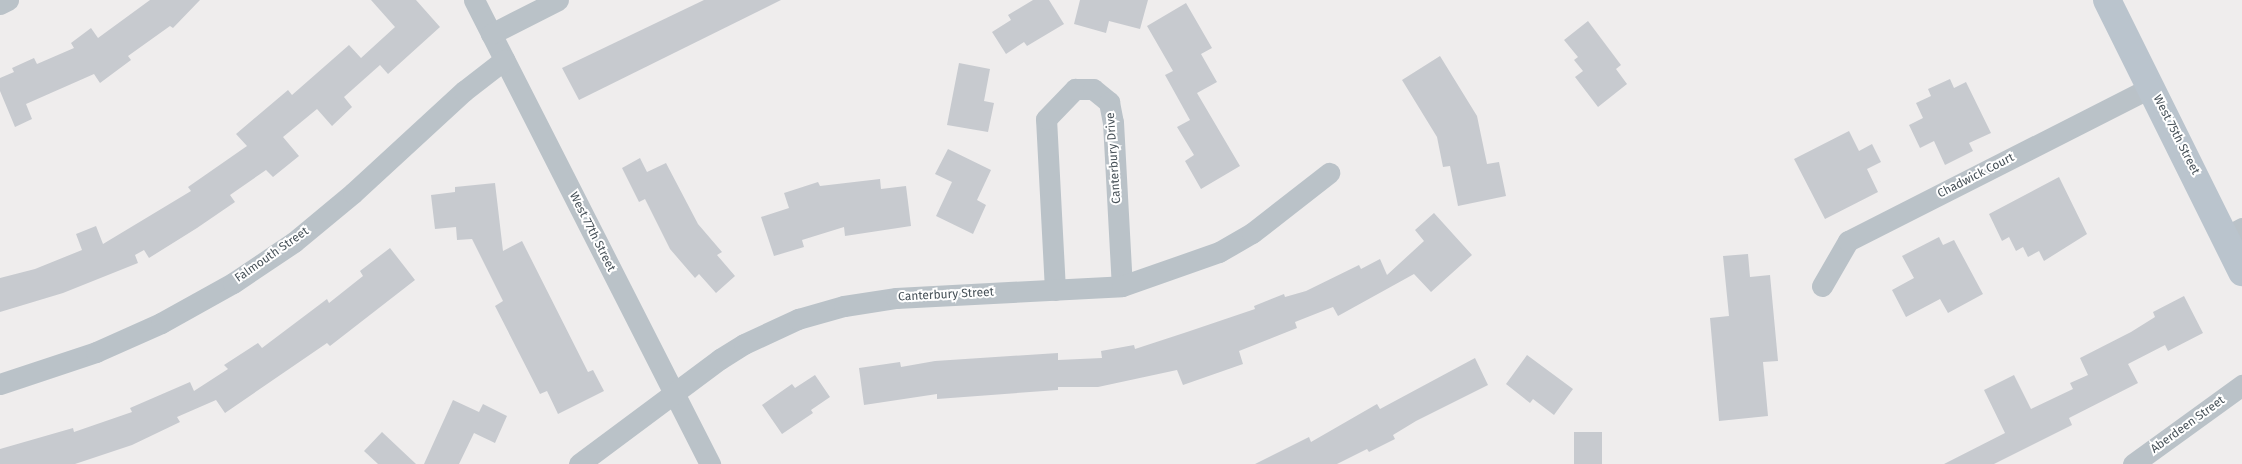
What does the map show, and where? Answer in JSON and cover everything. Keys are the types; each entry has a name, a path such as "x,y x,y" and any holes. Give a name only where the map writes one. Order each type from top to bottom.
{"main road":[{"name":"West 75th Street","path":"2107,0 2151,87 2234,232 2242,272"}],"street":[{"path":"0,4 8,0"},
{"name":"West 77th Street","path":"474,0 710,464"},
{"path":"491,34 558,0"},
{"name":"Falmouth Street","path":"0,384 96,352 161,323 233,283 302,236 353,193 464,91 504,60"},
{"name":"Chadwick Court","path":"1822,286 1848,241 2151,87"},
{"name":"Canterbury Drive","path":"1055,290 1046,119 1075,89 1093,89 1102,94 1109,102 1114,122 1122,286"},
{"name":"Canterbury Street","path":"579,464 744,344 798,319 844,306 896,298 1122,286 1219,252 1252,233 1329,173"},
{"name":"Aberdeen Street","path":"2133,464 2242,385"}],"building":[{"path":"150,0 200,0 173,28 170,26 128,56 131,60 100,83 94,74 26,104 32,119 15,127 0,91 0,78 14,72 12,68 34,58 37,64 74,48 71,43 91,28 98,38"},
{"path":"371,0 416,0 440,27 388,74 380,65 344,97 352,107 332,126 317,109 283,137 299,156 273,177 266,170 230,195 235,202 197,228 149,258 144,250 135,255 138,263 63,293 0,312 0,278 35,269 82,250 76,234 96,226 103,244 191,191 188,187 247,146 236,134 288,90 292,95 349,45 361,58 395,27"},
{"path":"704,0 781,0 579,100 562,68"},
{"path":"1033,0 1049,0 1064,24 1027,46 1024,42 1006,54 992,32 1011,20 1008,15"},
{"path":"1080,0 1148,0 1140,29 1109,21 1106,33 1074,24"},
{"path":"1186,3 1212,48 1201,54 1217,82 1197,93 1240,166 1201,189 1185,161 1194,155 1177,127 1190,120 1165,75 1173,71 1147,26"},
{"path":"1588,21 1621,65 1616,69 1627,84 1598,107 1575,77 1583,71 1574,60 1578,57 1564,40"},
{"path":"1440,56 1477,116 1487,164 1499,162 1506,196 1458,206 1450,166 1443,167 1437,137 1402,80"},
{"path":"959,63 990,69 984,101 994,103 988,132 947,125"},
{"path":"1950,79 1954,88 1966,82 1991,133 1969,143 1973,151 1945,165 1934,141 1920,148 1909,125 1923,118 1916,103 1931,96 1928,89"},
{"path":"1849,131 1859,151 1872,144 1881,162 1867,169 1878,192 1825,219 1794,159"},
{"path":"948,149 991,170 977,200 986,205 973,234 936,216 952,182 935,174"},
{"path":"640,158 647,172 666,163 698,224 722,252 717,255 735,276 716,293 699,274 695,278 670,249 645,199 639,202 622,168"},
{"path":"2059,177 2087,234 2044,261 2039,251 2028,257 2023,247 2016,251 2009,237 2002,241 1989,214"},
{"path":"880,179 881,189 906,186 911,226 845,236 844,227 802,240 804,247 774,256 761,217 789,208 784,193 818,182 820,186"},
{"path":"495,183 503,251 522,241 588,372 593,370 604,391 558,414 547,391 540,394 495,306 503,301 472,239 457,240 456,227 435,229 431,195 455,192 455,187"},
{"path":"1434,213 1472,255 1431,292 1414,274 1338,316 1333,307 1295,322 1297,328 1239,351 1243,364 1183,385 1177,370 1098,387 1058,387 1058,390 937,399 937,394 864,405 859,368 900,362 901,367 935,361 1058,353 1058,360 1102,358 1101,351 1134,345 1135,349 1187,332 1255,309 1254,306 1284,294 1285,297 1306,291 1359,265 1361,269 1380,259 1387,275 1424,241 1415,230"},
{"path":"1939,237 1943,245 1954,240 1983,294 1948,313 1940,299 1906,317 1892,290 1914,278 1902,256"},
{"path":"390,248 415,280 330,346 327,343 225,413 216,400 177,417 180,422 132,445 75,464 0,464 0,449 73,428 74,432 132,412 130,408 190,382 194,391 228,369 224,365 258,343 262,348 327,299 329,303 363,276 360,271"},
{"path":"1748,254 1750,277 1770,275 1778,361 1763,362 1768,416 1719,421 1710,318 1729,316 1723,256"},
{"path":"2184,296 2203,333 2168,351 2165,345 2128,364 2138,383 2069,418 2072,425 1994,464 1944,464 2005,433 1984,390 2014,375 2031,409 2073,389 2070,383 2088,375 2080,358 2131,332 2155,317 2153,312"},
{"path":"1527,355 1573,389 1554,415 1533,399 1530,403 1506,384"},
{"path":"1475,358 1488,385 1416,421 1393,435 1395,439 1369,452 1367,449 1337,464 1255,464 1309,437 1311,442 1377,404 1380,409"},
{"path":"815,375 830,397 811,410 813,413 782,434 762,405 792,384 795,388"},
{"path":"453,400 479,412 483,404 507,416 495,443 474,433 459,464 424,464"},
{"path":"382,432 416,464 378,464 364,451"},
{"path":"1574,432 1602,432 1602,464 1574,464"}]}
